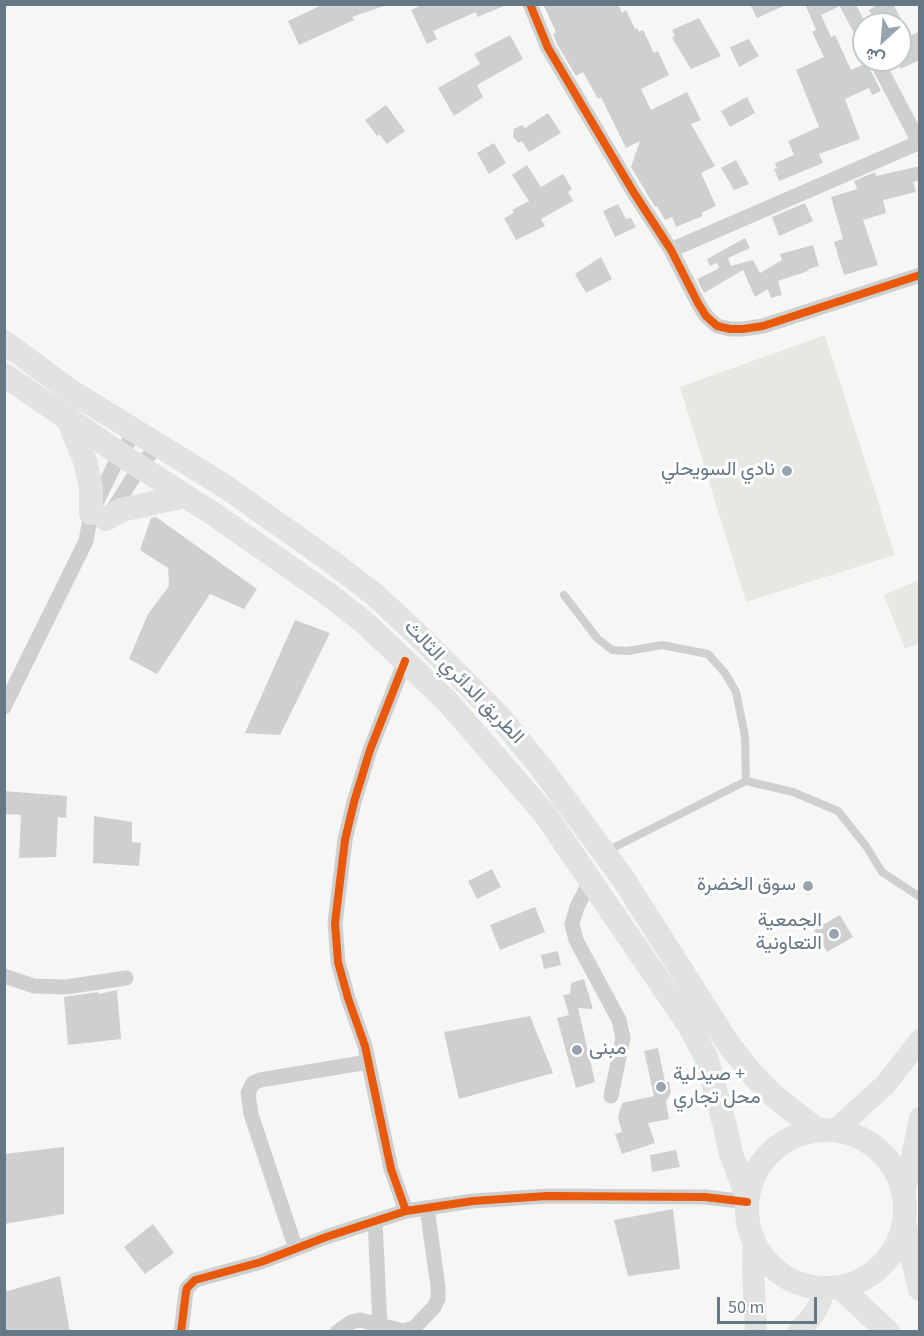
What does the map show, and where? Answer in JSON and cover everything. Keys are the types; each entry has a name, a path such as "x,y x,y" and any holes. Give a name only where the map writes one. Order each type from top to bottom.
{"main road":[{"name":"الطريق الدائري الثالث","path":"4,342 69,390 137,430 235,494 375,594 498,715 543,770 622,877 729,1045 753,1075 774,1096 826,1130"},
{"name":"الطريق الدائري الثالث","path":"4,375 328,594 365,623 447,701 537,805 689,1025 706,1057 731,1154 747,1199"},
{"path":"67,416 85,461 98,516 185,496"},
{"path":"904,1222 899,1241 889,1257 875,1271 858,1281 832,1287 807,1286 790,1280 764,1258 754,1243 748,1223 747,1199 755,1174 766,1156 789,1138 826,1130 855,1135 873,1145 887,1158 898,1176 904,1195 904,1222 920,1289"},
{"path":"832,1287 888,1332"}],"street":[{"path":"530,4 549,48 634,193 671,250 706,316 717,326 730,329 763,326 920,275"},
{"path":"671,250 919,142 882,72"},
{"path":"4,707 98,516 120,454 137,430"},
{"path":"98,516 158,444"},
{"path":"405,661 370,750 354,802 345,840 335,923 338,962 365,1046 392,1170 406,1212"},
{"path":"591,880 577,907 572,924 576,940 619,1020 623,1038 611,1096"},
{"path":"4,976 34,986 66,987 126,978"},
{"path":"826,1130 885,1085 920,1040"},
{"path":"296,1250 251,1114 248,1093 253,1083 260,1080 368,1062"},
{"path":"904,1195 920,1118"},
{"path":"182,1332 187,1287 195,1280 261,1262 326,1237 406,1212 473,1201 547,1196 747,1199"},
{"path":"337,1332 351,1322 360,1320 404,1331 414,1328 434,1308 438,1299 438,1287 427,1208"},
{"path":"375,1221 380,1325"},
{"path":"754,1243 756,1332"},
{"path":"798,1332 832,1287"}],"lane":[{"path":"564,595 597,638 612,650 628,651 662,645 708,654 725,673 736,692 745,736 746,781"},
{"path":"604,853 746,781 793,792 838,811 866,846 882,872 920,897"}],"shaded area":[{"name":"نادي السويحلي","path":"825,335 895,555 746,602 680,387"},
{"path":"919,580 919,643 905,649 884,595"}],"building":[{"path":"324,4 384,4 384,6 352,17 354,20 299,45 288,21"},
{"path":"424,4 507,5 477,17 476,12 433,31 437,39 427,44 411,10"},
{"path":"543,4 618,4 622,13 626,10 635,29 637,28 639,32 643,30 654,53 658,51 669,75 641,89 651,110 687,92 701,120 691,124 715,166 701,173 716,206 701,213 703,216 676,227 672,217 665,220 631,167 640,141 626,148 601,97 598,99 583,72 576,76 557,44 553,34 556,32"},
{"path":"750,4 788,4 757,18"},
{"path":"805,4 837,4 838,7 821,15 831,37 835,35 852,72 872,72 881,91 872,95 869,88 845,99 860,139 819,154 823,163 779,181 774,169 777,168 775,163 794,155 788,141 819,127 796,70 824,57 812,32 816,30"},
{"path":"879,4 893,4 897,12 870,12 869,10"},
{"path":"699,18 721,56 691,69 672,38 675,36 672,30"},
{"path":"920,31 920,60 912,64 912,35"},
{"path":"510,35 523,59 477,85 483,97 454,116 438,88 480,64 474,54"},
{"path":"749,39 759,56 739,67 730,47"},
{"path":"747,97 755,113 730,127 721,111"},
{"path":"386,105 405,131 387,144 379,134 377,136 365,120"},
{"path":"548,113 561,133 529,152 522,141 518,143 513,136 514,129 522,125 525,128"},
{"path":"494,143 506,163 489,174 477,153"},
{"path":"736,160 749,184 734,190 721,168"},
{"path":"527,165 541,187 563,174 572,189 568,192 573,201 541,219 545,226 516,240 504,218 514,213 512,210 529,201 512,175"},
{"path":"920,166 920,180 913,182 916,192 883,200 886,213 863,220 878,265 844,275 834,242 843,239 831,197 857,189 854,181 875,172 876,176"},
{"path":"805,203 813,221 779,236 772,217"},
{"path":"618,204 626,219 631,218 636,227 615,237 603,211"},
{"path":"745,238 750,248 728,258 731,266 753,260 760,273 782,260 780,254 813,245 819,266 778,281 782,295 771,298 768,289 755,297 743,270 704,293 697,279 718,269 719,266 717,263 710,266 707,259"},
{"path":"601,257 612,279 586,293 575,274"},
{"path":"156,517 257,589 244,609 210,594 157,674 129,659 148,614 169,586 168,568 140,550 151,518"},
{"path":"295,620 330,633 280,735 245,733"},
{"path":"4,791 67,796 66,818 58,817 56,857 19,858 21,815 4,814"},
{"path":"94,816 132,822 132,842 141,843 139,866 93,863"},
{"path":"492,869 501,887 477,899 468,881"},
{"path":"535,907 545,932 500,950 490,925"},
{"name":"الجمعية التعاونية","path":"840,915 853,937 827,952 814,930"},
{"path":"558,951 561,965 544,969 541,955"},
{"name":"مبنى","path":"584,979 593,1009 578,1008 595,1082 576,1088 557,1018 569,1015 563,995 570,994 571,983"},
{"path":"117,990 121,1039 68,1045 64,997"},
{"path":"530,1016 553,1073 459,1099 444,1032"},
{"name":"صيدلية + محل تجاري","path":"658,1048 665,1082 669,1082 671,1092 666,1102 669,1119 648,1123 655,1143 622,1154 615,1134 622,1132 618,1117 622,1103 654,1096 644,1051"},
{"path":"64,1147 64,1214 4,1224 4,1154"},
{"path":"676,1150 680,1167 652,1172 650,1155"},
{"path":"673,1209 680,1269 628,1276 614,1220"},
{"path":"153,1224 174,1253 145,1274 124,1247"},
{"path":"60,1276 70,1332 4,1332 4,1292"}],"cycle path":[{"path":"530,4 548,48 634,193 671,250 698,303 706,316 717,326 730,329 763,326 920,275"},
{"path":"405,661 370,750 354,802 345,840 335,923 338,962 365,1046 391,1169 406,1211"},
{"path":"181,1332 187,1288 195,1280 261,1262 326,1237 406,1211 473,1201 547,1196 705,1197 747,1202"}],"place":[{"name":"نادي السويحلي","path":"787,471"},
{"name":"سوق الخضرة","path":"808,886"},
{"name":"الجمعية التعاونية","path":"834,934"},
{"name":"مبنى","path":"577,1050"},
{"name":"صيدلية + محل تجاري","path":"661,1087"}]}
